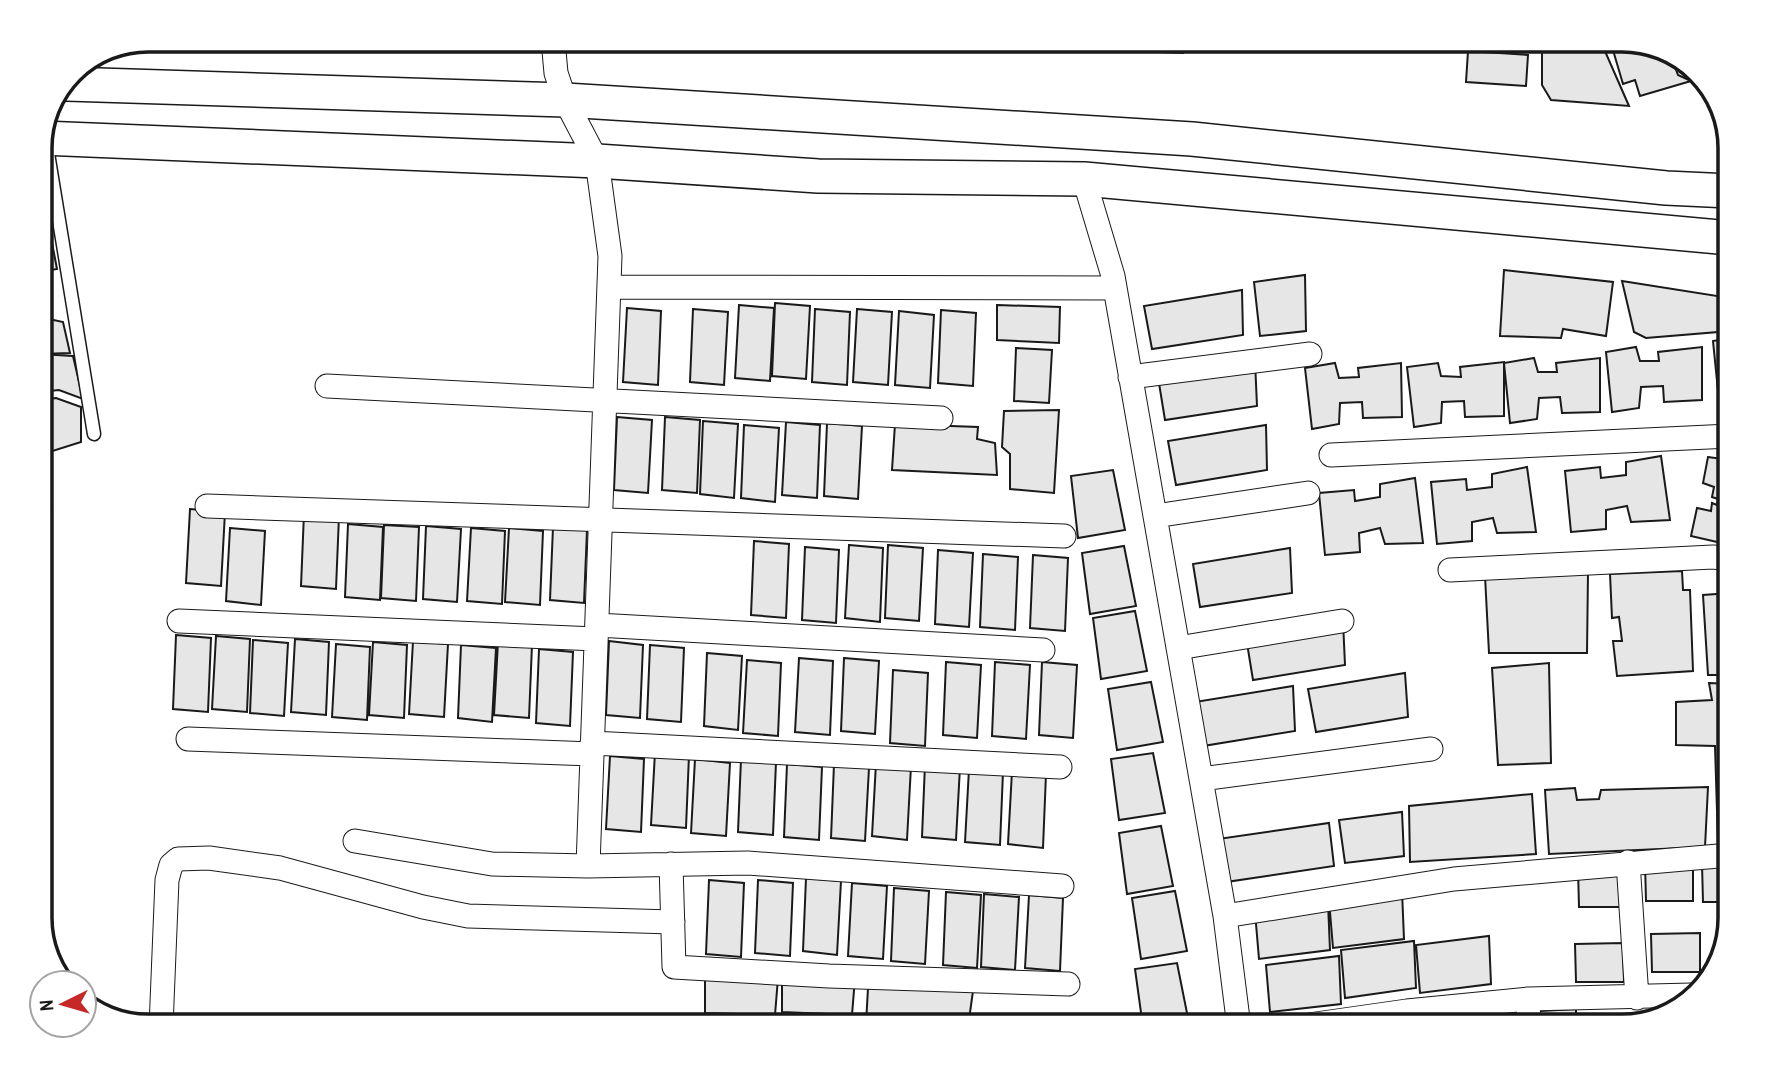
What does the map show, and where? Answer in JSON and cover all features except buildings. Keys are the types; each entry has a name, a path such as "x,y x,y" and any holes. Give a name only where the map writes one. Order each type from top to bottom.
{"street":[{"path":"554,52 555,73 565,100 597,161 610,256 588,866"},
{"path":"77,84 565,100 1192,139 1666,188 1717,190"},
{"path":"54,138 597,161 818,177 1084,179 1717,237"},
{"path":"1084,179 1115,288 1225,916 1237,1014"},
{"path":"609,287 1115,288"},
{"path":"1130,377 1310,354"},
{"path":"327,386 941,418"},
{"path":"1331,454 1717,437"},
{"path":"1155,516 1308,494"},
{"path":"207,506 1064,536"},
{"path":"1450,570 1718,558"},
{"path":"179,621 596,632 1043,650"},
{"path":"1178,648 1342,621"},
{"path":"188,739 592,748 1060,767"},
{"path":"1201,779 1430,749"},
{"path":"355,841 492,864 588,866 748,863 1062,887"},
{"path":"1225,916 1454,879 1718,856"},
{"path":"162,1014 167,880 172,865 178,859 209,858 280,868 458,915 673,922"},
{"path":"1628,862 1637,998"},
{"path":"671,864 674,967 829,976 1068,984"},
{"path":"1437,1014 1528,999 1679,996"},
{"path":"1528,999 1529,1014"}],"lane":[{"path":"53,191 94,434"}]}
